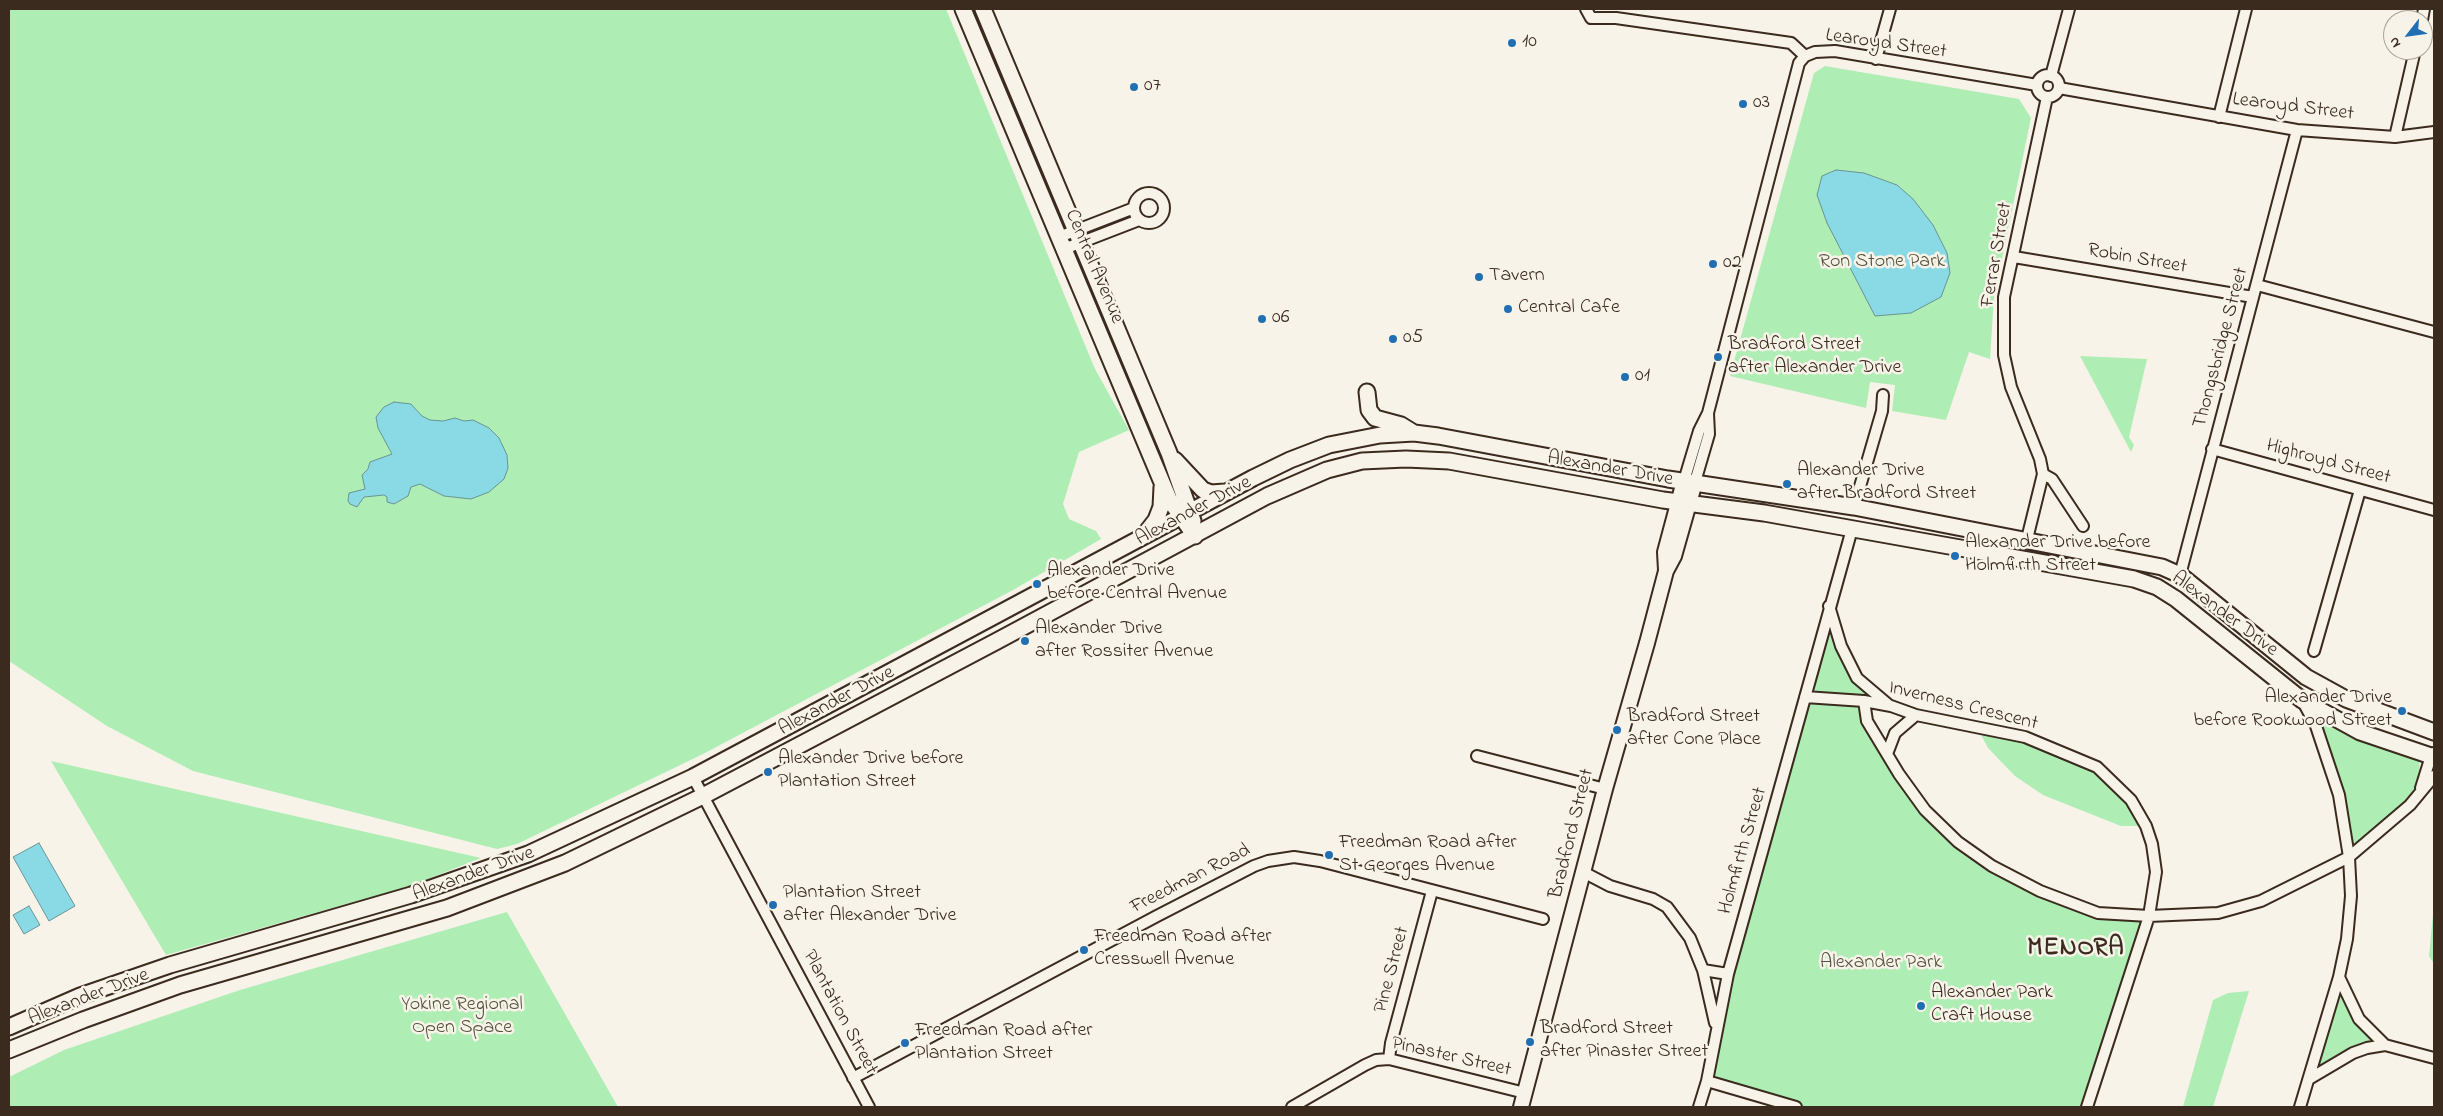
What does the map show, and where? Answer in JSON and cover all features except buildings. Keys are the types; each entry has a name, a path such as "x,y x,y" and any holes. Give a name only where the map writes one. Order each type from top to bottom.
{"main road":[{"name":"Central Avenue","path":"963,9 1162,484 1186,515 1196,535"},
{"name":"Central Avenue","path":"983,9 1170,453 1186,515"},
{"path":"1367,392 1369,410 1376,418 1401,425 1414,433"},
{"name":"Alexander Drive","path":"9,1027 80,996 170,965 411,895 528,854 694,777 1142,539 1225,492 1290,460 1329,445 1380,435 1414,433 1689,482 1854,507 2027,539 2162,567 2180,575 2306,677 2346,699 2434,732"},
{"path":"1170,453 1200,488 1211,493 1225,492"},
{"name":"Alexander Drive","path":"9,1050 83,1020 180,985 414,918 565,863 703,796 1267,496 1327,470 1370,461 1406,459 1448,462 1683,503 1764,513 2134,580 2157,587 2176,599 2302,700 2360,732 2433,755"},
{"path":"1142,539 1156,520 1162,507 1162,484"}],"street":[{"name":"Learoyd Street","path":"1586,9 1591,18 1616,18 1791,43 1805,56 1825,50 2037,85"},
{"path":"1609,9 1616,18"},
{"path":"1876,59 1890,9"},
{"path":"2051,76 2069,9"},
{"path":"2219,117 2246,9"},
{"name":"Bradford Street","path":"1522,1107 1605,789 1666,571 1674,556 1683,503 1689,482 1709,434 1708,413 1799,63 1805,56"},
{"path":"2395,137 2413,60"},
{"path":"2051,76 2057,80 2058,88 2054,95 2047,97 2040,93 2037,85 2042,77 2051,76"},
{"name":"Learoyd Street","path":"2058,88 2297,130 2395,137 2434,132"},
{"name":"Ferrar Street","path":"2027,539 2043,474 2040,459 2012,386 2004,355 2004,297 2047,97"},
{"name":"Thongsbridge Street","path":"2180,575 2297,130"},
{"path":"1061,243 1134,208 1139,197 1147,193 1157,195 1163,202 1164,212 1159,220 1149,224 1139,220 1078,236"},
{"path":"1134,208 1139,220"},
{"name":"Robin Street","path":"2014,257 2254,297"},
{"path":"2257,285 2434,332"},
{"path":"1854,507 1882,410 1883,394"},
{"name":"Highroyd Street","path":"2212,449 2434,510"},
{"path":"2043,474 2052,478 2083,526"},
{"path":"2314,651 2360,490"},
{"name":"Holmfirth Street","path":"1699,1107 1707,1081 1728,974 1852,529"},
{"path":"1829,606 1841,646 1857,678 1891,706"},
{"name":"Inverness Crescent","path":"1805,697 1864,701 1891,706 1916,715 2025,737 2097,767 2131,800 2146,826 2152,844 2156,872 2149,916 2087,1107"},
{"path":"2300,1107 2339,977 2347,938 2351,896 2349,857 2339,795 2316,726 2302,700"},
{"path":"1864,701 1868,721 1887,754 1925,810 1958,842 1992,866 2040,891 2098,913 2149,916 2218,913 2261,901 2349,857 2410,805 2434,776"},
{"path":"1887,754 1894,733 1916,715"},
{"path":"2421,790 2433,755"},
{"path":"1477,756 1605,789"},
{"name":"Plantation Street","path":"694,777 869,1107"},
{"name":"Freedman Road","path":"853,1078 1175,907 1254,866 1268,861 1303,858 1543,919"},
{"path":"1584,873 1610,886 1645,896 1667,907 1690,938 1703,970 1716,1029"},
{"name":"Pine Street","path":"1389,1059 1391,1043 1432,891"},
{"path":"1703,970 1728,974"},
{"path":"2339,977 2359,1018 2385,1045"},
{"path":"2309,1079 2353,1053 2385,1045 2434,1058"},
{"name":"Pinaster Street","path":"1292,1107 1365,1065 1376,1060 1389,1059 1525,1093"},
{"path":"1707,1081 1796,1107"}],"green space":[{"path":"9,9 946,9 1095,369 1129,430 1079,452 1063,504 1069,519 1096,531 1101,539 1013,590 703,754 517,844 497,849 193,771 107,726 9,661"},
{"name":"Ron Stone Park","path":"1825,66 2019,99 2031,118 1994,297 1990,359 1969,352 1946,420 1892,411 1895,385 1870,382 1866,408 1730,376 1814,73"},
{"path":"2080,356 2147,359 2129,437 2134,445 2131,452"},
{"name":"Alexander Park","path":"1829,606 1857,678 1891,706 1864,701 1868,721 1925,810 1992,866 2098,913 2149,916 2087,1107 1796,1107 1707,1081 1716,1029"},
{"path":"2302,700 2419,758 2421,789 2349,857 2339,795"},
{"path":"1977,727 2025,737 2097,767 2131,800 2146,826 2121,826 2043,795 2015,776 1988,748"},
{"path":"51,761 481,858 410,886 166,955"},
{"path":"2434,904 2434,964 2429,956"},
{"name":"Yokine Regional Open Space","path":"507,912 618,1107 9,1107 9,1077 64,1050 240,990"},
{"path":"2339,977 2359,1019 2385,1045 2353,1053 2309,1079"},
{"path":"2249,991 2213,1107 2183,1107 2213,1000 2228,993"}],"water":[{"path":"1836,170 1864,173 1897,185 1913,199 1933,225 1947,253 1950,273 1941,297 1911,313 1875,316 1827,223 1817,195 1822,176"},
{"path":"394,402 411,404 422,416 430,420 443,421 455,418 464,421 473,420 489,428 499,438 507,455 508,468 504,479 489,492 471,499 444,496 420,484 411,487 408,496 394,504 387,502 387,497 384,495 364,497 357,507 350,504 348,501 349,493 365,489 362,475 368,469 370,462 392,454 378,428 376,417 384,407"},
{"path":"39,843 75,906 49,921 13,857"},
{"path":"29,906 40,925 24,934 13,915"}],"place":[{"name":"10","path":"1512,43"},
{"name":"07","path":"1134,87"},
{"name":"03","path":"1743,104"},
{"name":"02","path":"1713,264"},
{"name":"Tavern","path":"1479,277"},
{"name":"Central Cafe","path":"1508,309"},
{"name":"06","path":"1262,319"},
{"name":"05","path":"1393,339"},
{"name":"Bradford Street after Alexander Drive","path":"1718,357"},
{"name":"01","path":"1625,377"},
{"name":"Alexander Drive after Bradford Street","path":"1787,484"},
{"name":"Alexander Drive before Holmfirth Street","path":"1955,556"},
{"name":"Alexander Drive before Central Avenue","path":"1037,584"},
{"name":"Alexander Drive after Rossiter Avenue","path":"1025,641"},
{"name":"Alexander Drive before Rookwood Street","path":"2402,711"},
{"name":"Bradford Street after Cone Place","path":"1617,730"},
{"name":"Alexander Drive before Plantation Street","path":"768,772"},
{"name":"Freedman Road after St Georges Avenue","path":"1329,855"},
{"name":"Plantation Street after Alexander Drive","path":"773,905"},
{"name":"Freedman Road after Cresswell Avenue","path":"1084,950"},
{"name":"Alexander Park Craft House","path":"1921,1006"},
{"name":"Bradford Street after Pinaster Street","path":"1530,1042"},
{"name":"Freedman Road after Plantation Street","path":"905,1043"}],"district":[{"name":"MENORA","path":"2076,950"}]}
